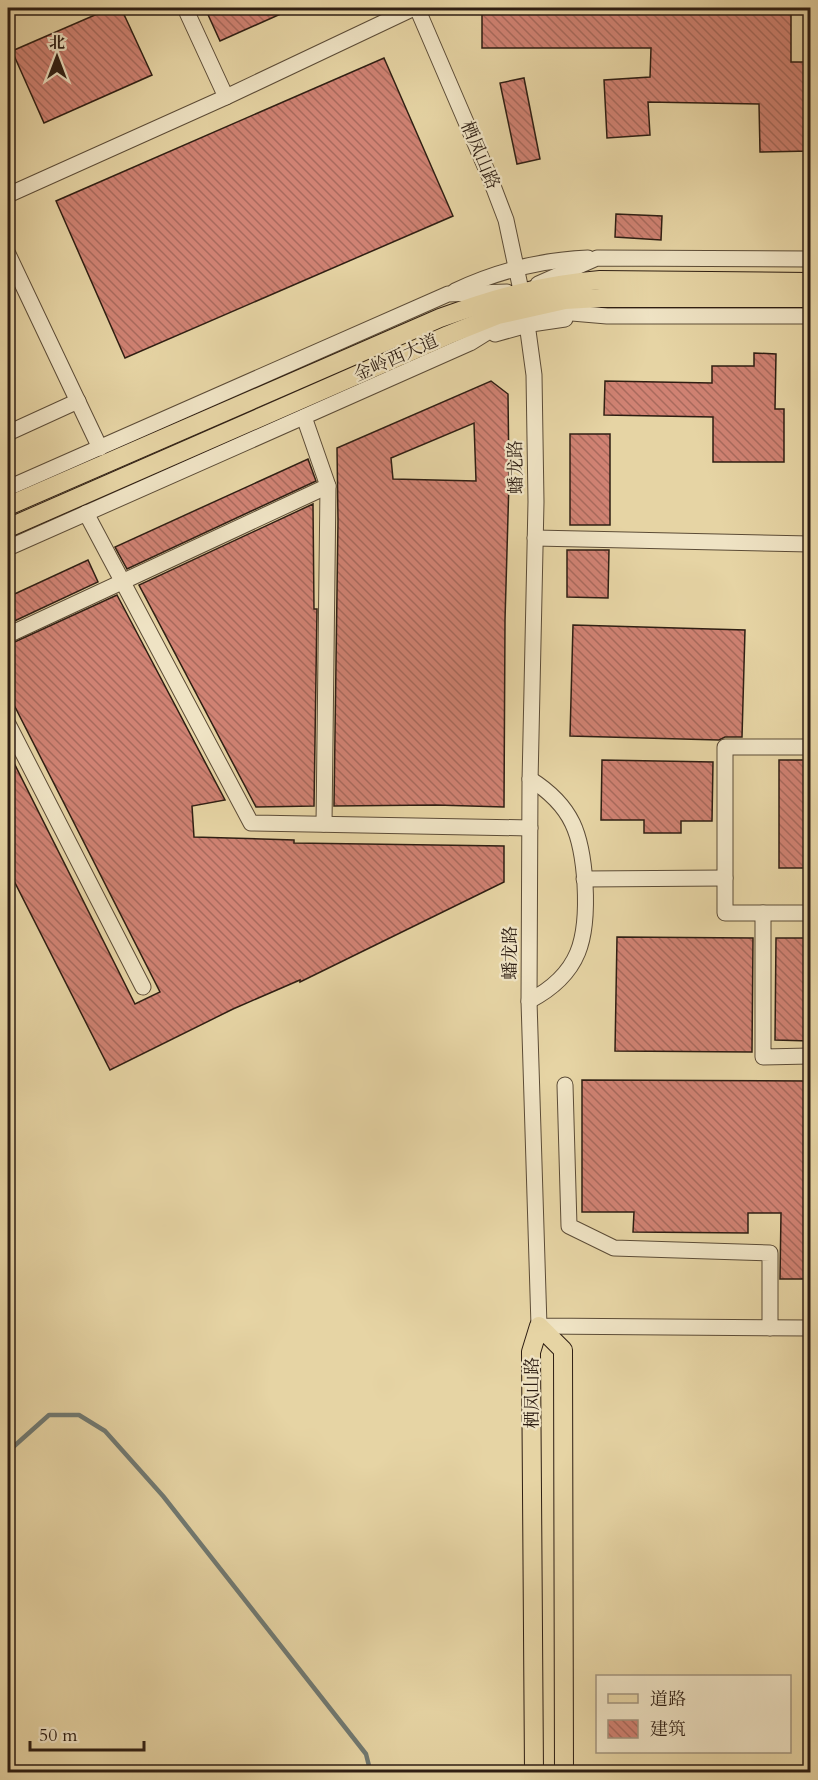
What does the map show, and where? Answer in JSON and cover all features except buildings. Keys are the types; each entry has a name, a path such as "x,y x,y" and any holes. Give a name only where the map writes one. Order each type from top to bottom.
{"main road":[{"name":"金岭西大道","path":"8,506 440,318 492,299 524,309 566,283 600,280 810,282"},
{"name":"金岭西大道","path":"8,528 447,335 498,315 565,300 810,297"},
{"name":"栖凤山路","path":"534,1773 531,1352 539,1326 562,1350 564,1773"}],"street":[{"path":"185,8 226,97"},
{"path":"8,195 226,97 415,8"},
{"name":"栖凤山路","path":"415,8 506,220 524,309"},
{"path":"8,254 100,448"},
{"path":"8,548 470,343 597,258"},
{"path":"8,488 494,274 562,260 597,258 810,259"},
{"path":"447,294 524,309 607,316 810,316"},
{"name":"蟠龙路","path":"524,309 534,375 535,538 530,779 530,1001 539,1326"},
{"path":"8,433 78,401"},
{"path":"303,417 328,486 324,824"},
{"path":"8,635 328,486"},
{"path":"86,513 251,823 530,828"},
{"path":"535,538 810,544"},
{"path":"8,724 143,987"},
{"path":"810,747 725,747 724,878 724,913 810,913"},
{"path":"530,779 555,797 573,823 582,850 586,917 585,930 576,956 562,978 530,1001"},
{"path":"584,879 724,878"},
{"path":"763,913 763,1057 810,1056"},
{"path":"565,1085 569,1226 614,1248 770,1253 770,1328"},
{"path":"539,1326 810,1328"}],"waterway":[{"path":"8,1450 49,1415 79,1415 105,1431 163,1496 366,1754 369,1766 365,1772"}]}
